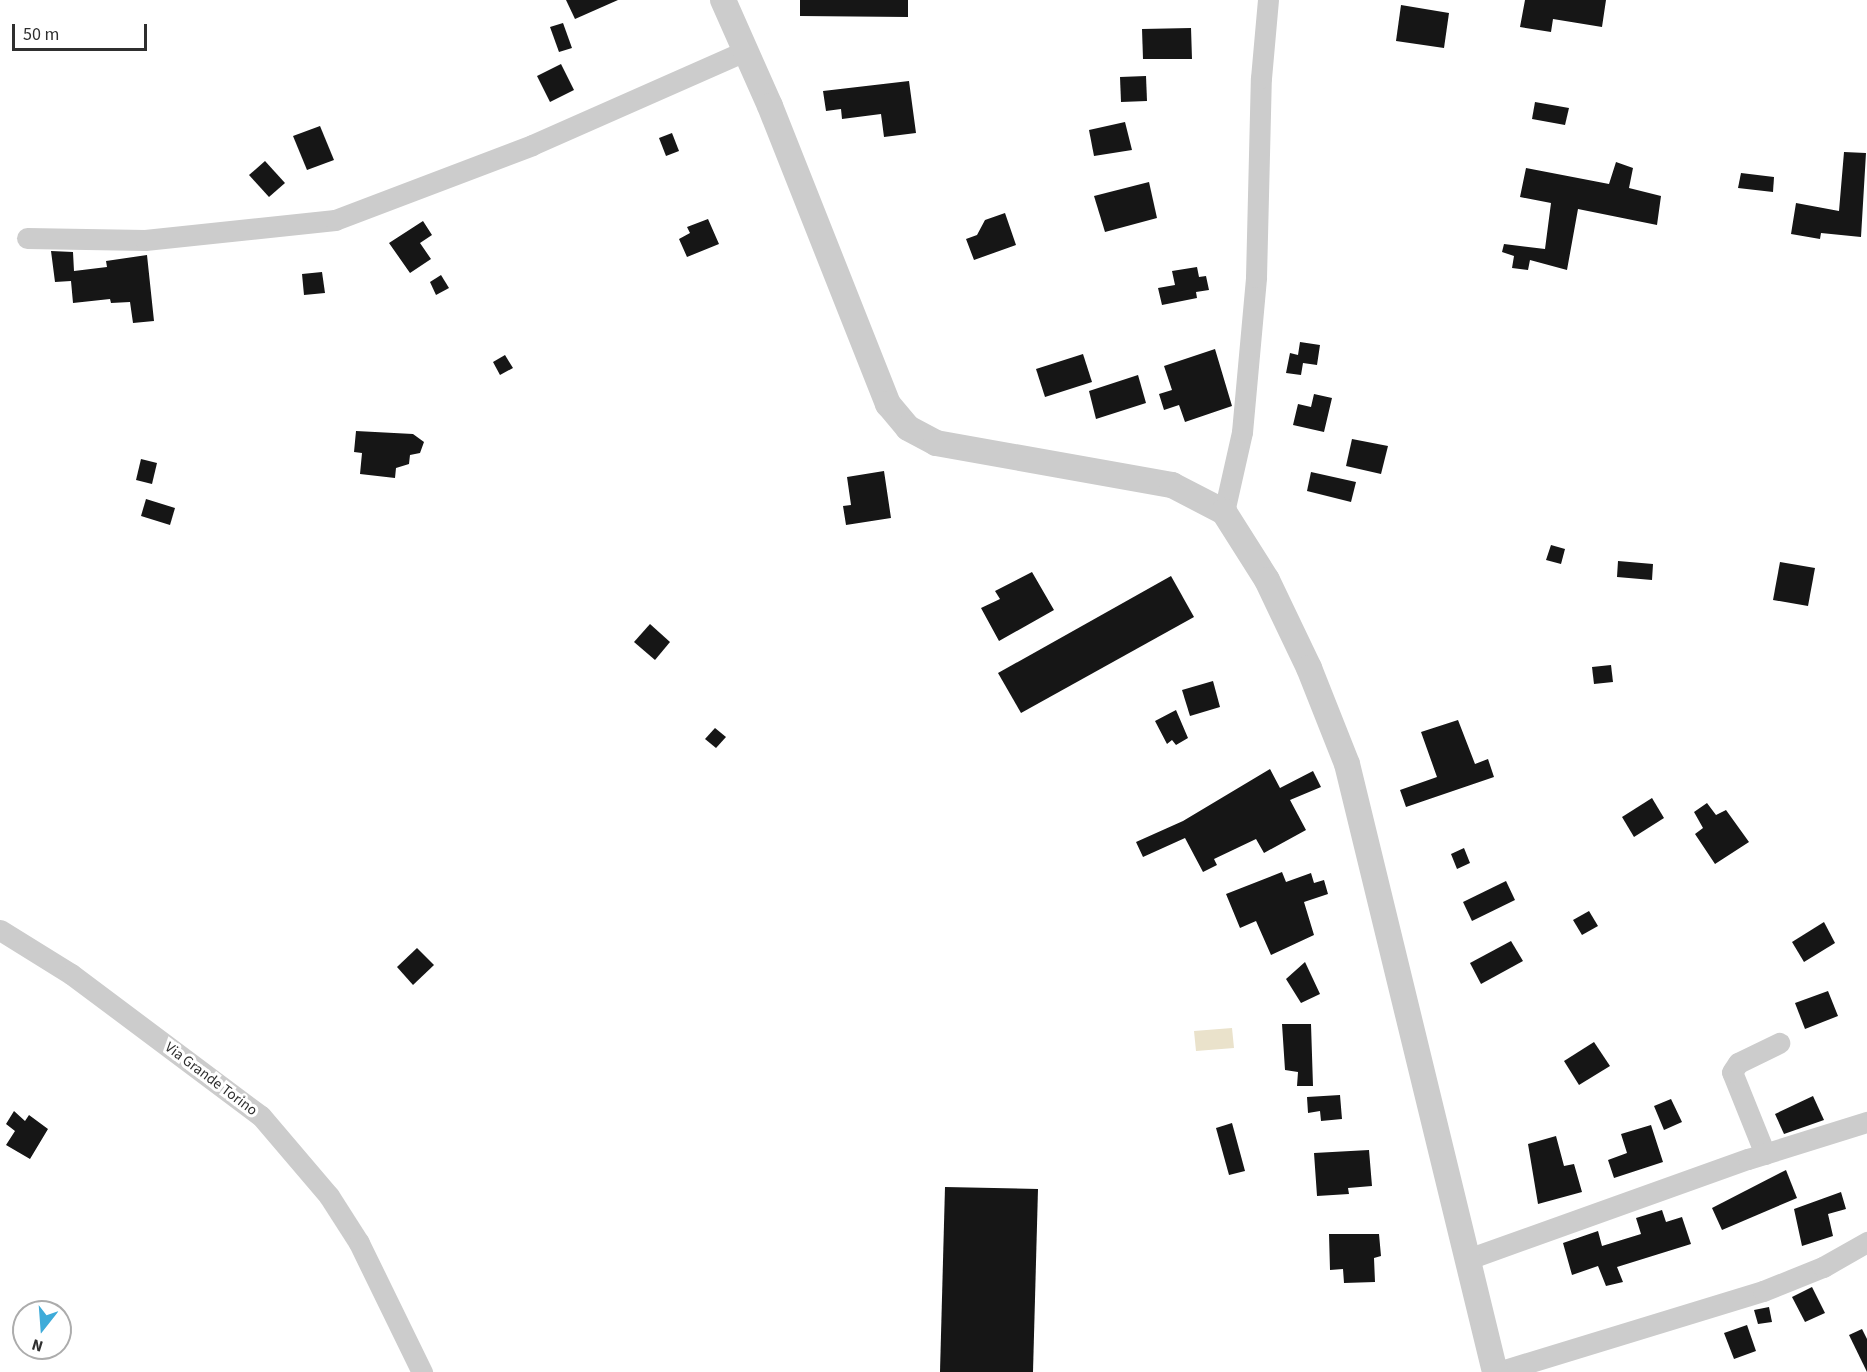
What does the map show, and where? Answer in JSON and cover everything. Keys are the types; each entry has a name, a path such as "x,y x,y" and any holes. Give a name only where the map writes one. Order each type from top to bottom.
{"street":[{"path":"723,0 888,404 908,428 936,443 1172,484 1224,512 1271,590 1309,668 1347,764 1497,1372 1763,1291 1823,1267 1867,1242"},
{"path":"1224,512 1242,432 1256,276 1261,78 1268,0"},
{"path":"27,238 146,240 335,220 532,145 745,51"},
{"name":"Via Grande Torino","path":"0,930 71,974 261,1116 328,1196 359,1244 422,1372"},
{"path":"1765,1154 1732,1072 1738,1063 1779,1043"},
{"path":"1468,1259 1765,1154 1867,1122"}],"shaded area":[{"path":"1232,1028 1234,1048 1196,1051 1194,1031"}],"building":[{"path":"566,0 618,0 575,19"},
{"path":"800,0 908,0 908,17 800,16"},
{"path":"1525,0 1606,0 1602,27 1553,19 1551,32 1520,27"},
{"path":"1401,5 1449,13 1444,48 1396,41"},
{"path":"563,23 572,48 559,52 550,27"},
{"path":"1191,28 1192,59 1143,59 1142,29"},
{"path":"561,64 574,90 550,102 537,76"},
{"path":"1146,76 1147,101 1121,102 1120,77"},
{"path":"909,81 916,133 884,137 881,114 842,119 841,109 826,111 823,91"},
{"path":"1535,102 1569,108 1565,125 1532,119"},
{"path":"1125,122 1132,150 1094,156 1089,130"},
{"path":"320,126 334,160 307,170 293,136"},
{"path":"672,133 679,151 666,156 659,138"},
{"path":"1844,152 1866,153 1861,237 1821,233 1820,239 1791,234 1796,203 1839,211"},
{"path":"265,161 285,183 269,197 249,175"},
{"path":"1616,162 1633,168 1629,188 1661,196 1657,225 1578,209 1567,270 1530,260 1528,270 1512,268 1514,256 1502,252 1504,244 1545,249 1551,203 1520,197 1526,168 1609,184"},
{"path":"1741,173 1774,177 1773,192 1738,188"},
{"path":"1149,182 1157,218 1105,232 1094,196"},
{"path":"1005,213 1016,245 974,260 966,239 977,235 985,220"},
{"path":"708,219 719,244 687,257 679,239 690,233 687,227"},
{"path":"423,221 432,235 420,243 431,259 410,273 389,243"},
{"path":"51,251 73,252 74,271 107,267 106,261 147,255 154,321 133,323 130,302 111,303 110,299 73,303 71,281 55,282"},
{"path":"1197,267 1199,277 1206,276 1209,290 1196,292 1197,298 1162,305 1158,288 1175,285 1172,271"},
{"path":"322,272 325,293 304,295 302,274"},
{"path":"441,275 449,288 436,295 430,282"},
{"path":"1300,342 1320,345 1317,365 1303,363 1301,375 1286,373 1290,353 1298,355"},
{"path":"1215,349 1232,406 1185,422 1179,405 1164,410 1159,394 1172,390 1164,366"},
{"path":"1083,354 1092,382 1045,397 1036,369"},
{"path":"505,355 513,368 500,375 493,362"},
{"path":"1138,375 1146,403 1096,419 1089,391"},
{"path":"1314,394 1332,398 1324,432 1293,425 1298,404 1311,407"},
{"path":"356,431 413,434 424,442 420,453 410,455 409,464 396,468 395,478 360,474 362,453 354,452"},
{"path":"1352,439 1388,446 1381,474 1346,466"},
{"path":"141,459 157,463 152,484 136,480"},
{"path":"884,471 891,518 846,525 843,506 851,505 847,477"},
{"path":"1311,472 1356,482 1351,502 1307,491"},
{"path":"146,499 175,508 170,525 141,516"},
{"path":"1551,545 1565,549 1561,564 1546,560"},
{"path":"1618,561 1653,564 1652,580 1617,577"},
{"path":"1780,562 1815,568 1808,606 1773,600"},
{"path":"1032,572 1054,610 999,641 981,608 1000,599 995,591"},
{"path":"1171,576 1194,617 1021,713 998,673"},
{"path":"650,624 670,642 655,660 634,642"},
{"path":"1611,665 1613,682 1594,684 1592,667"},
{"path":"1213,681 1220,707 1190,716 1182,690"},
{"path":"1176,710 1188,738 1176,745 1172,740 1167,744 1155,721"},
{"path":"1458,720 1475,764 1488,759 1494,777 1406,807 1400,790 1437,777 1421,732"},
{"path":"715,728 726,737 716,748 705,739"},
{"path":"1270,769 1280,788 1313,771 1321,787 1290,800 1306,830 1264,853 1256,839 1214,859 1217,865 1203,872 1185,838 1143,857 1136,842 1183,821"},
{"path":"1652,798 1664,818 1634,837 1622,817"},
{"path":"1707,803 1716,815 1726,810 1749,842 1715,864 1695,834 1703,828 1694,812"},
{"path":"1464,848 1470,863 1457,869 1451,854"},
{"path":"1282,872 1286,882 1311,873 1314,883 1324,880 1328,894 1304,902 1314,935 1271,955 1256,921 1240,928 1226,894"},
{"path":"1506,881 1515,900 1472,921 1463,902"},
{"path":"1589,911 1598,926 1582,935 1573,920"},
{"path":"1824,922 1835,943 1804,962 1792,942"},
{"path":"1511,941 1523,961 1481,984 1470,963"},
{"path":"417,948 434,965 413,985 397,967"},
{"path":"1305,962 1320,994 1301,1003 1286,979"},
{"path":"1828,991 1838,1016 1805,1029 1795,1003"},
{"path":"1282,1024 1311,1024 1313,1086 1297,1086 1298,1072 1285,1070"},
{"path":"1594,1042 1610,1066 1579,1085 1564,1061"},
{"path":"1340,1095 1342,1119 1321,1121 1320,1111 1308,1113 1307,1097"},
{"path":"1813,1096 1824,1120 1784,1134 1775,1114"},
{"path":"1671,1099 1682,1122 1664,1130 1654,1106"},
{"path":"14,1111 25,1121 29,1115 48,1129 30,1159 6,1145 15,1131 6,1124"},
{"path":"1232,1123 1245,1171 1229,1175 1216,1128"},
{"path":"1651,1125 1663,1162 1614,1178 1608,1160 1627,1153 1621,1134"},
{"path":"1556,1136 1564,1166 1574,1164 1582,1192 1538,1204 1528,1144"},
{"path":"1369,1150 1372,1186 1348,1188 1349,1194 1317,1196 1314,1153"},
{"path":"1786,1170 1797,1198 1722,1230 1712,1208"},
{"path":"945,1187 1038,1189 1033,1372 940,1372"},
{"path":"1841,1192 1846,1209 1828,1214 1833,1236 1802,1246 1794,1209"},
{"path":"1662,1210 1666,1222 1682,1217 1691,1244 1617,1267 1623,1282 1606,1286 1598,1266 1572,1275 1563,1243 1598,1231 1602,1246 1641,1234 1636,1218"},
{"path":"1329,1234 1379,1234 1381,1256 1374,1258 1375,1282 1344,1283 1343,1269 1330,1270"},
{"path":"1812,1287 1825,1313 1805,1322 1792,1297"},
{"path":"1769,1307 1772,1322 1758,1324 1754,1310"},
{"path":"1747,1325 1756,1351 1734,1359 1724,1333"},
{"path":"1862,1329 1867,1339 1867,1372 1849,1335"}]}
